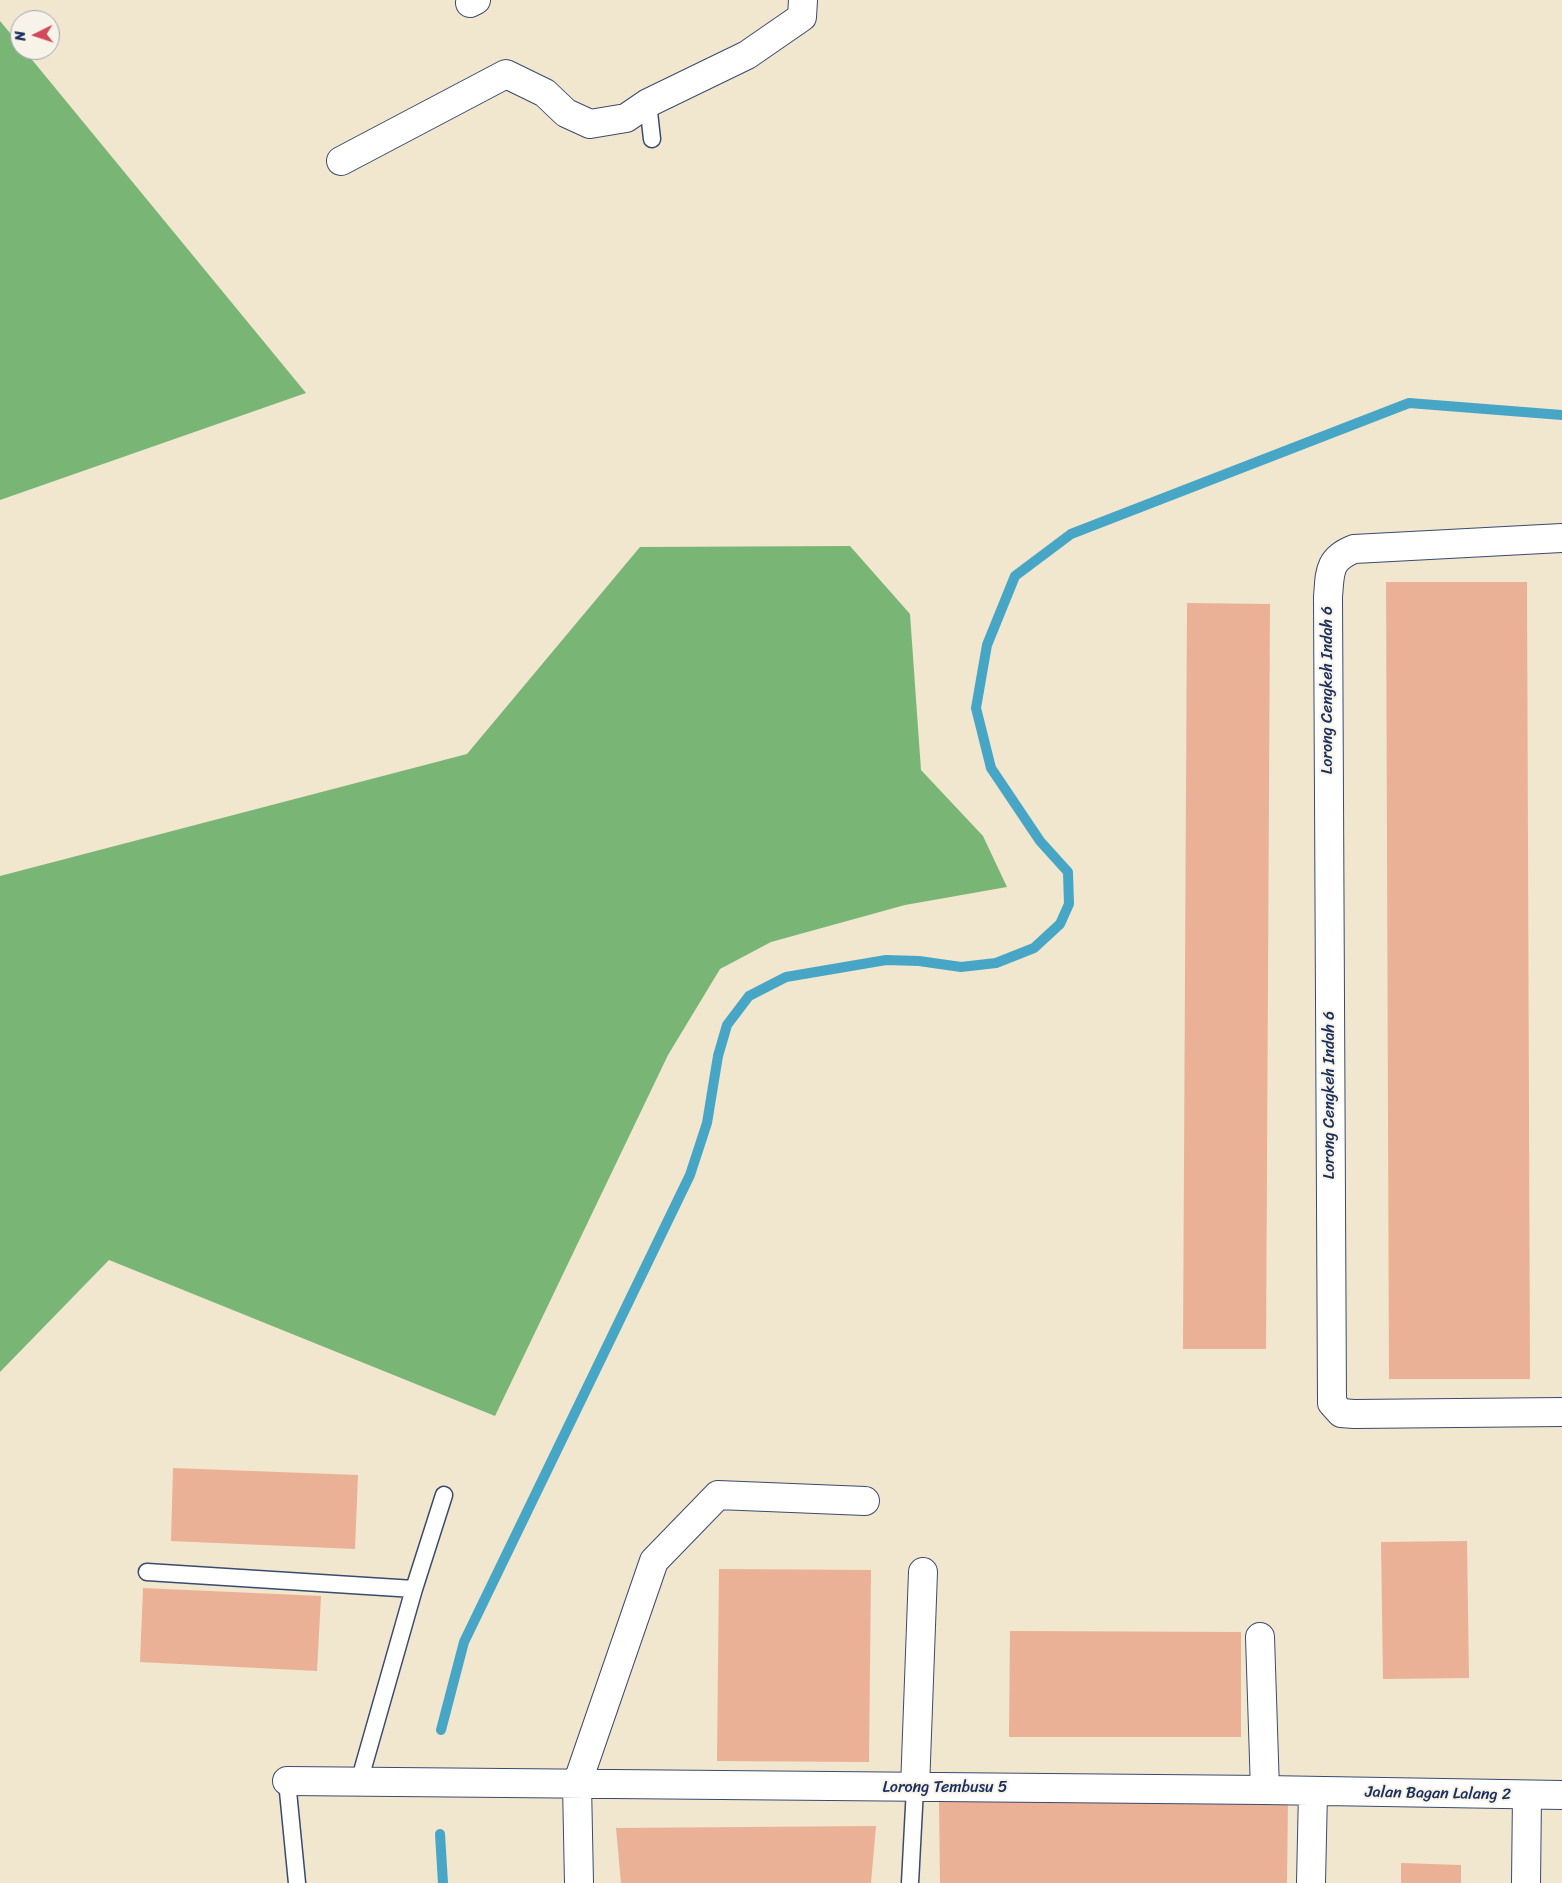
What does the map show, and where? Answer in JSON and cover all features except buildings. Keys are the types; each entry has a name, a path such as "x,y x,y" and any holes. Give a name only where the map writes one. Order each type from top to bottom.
{"street":[{"path":"341,161 506,74 545,93 566,113 590,124 626,118 648,103 747,54 802,17 803,0"},
{"name":"Lorong Cengkeh Indah 6","path":"1562,538 1354,549 1340,554 1331,568 1328,597 1332,1403 1341,1413 1354,1414 1562,1412"},
{"path":"579,1883 577,1784 654,1561 718,1494 865,1501"},
{"path":"915,1788 923,1572"},
{"path":"1260,1637 1265,1790"},
{"name":"Lorong Tembusu 5","path":"287,1781 1314,1791"},
{"path":"1311,1883 1314,1791"},
{"name":"Jalan Bagan Lalang 2","path":"1314,1791 1562,1796"},
{"path":"1526,1883 1527,1795"}],"lane":[{"path":"648,103 652,140"},
{"path":"359,1782 414,1589 444,1495"},
{"path":"147,1572 414,1589"},
{"path":"287,1781 297,1883"},
{"path":"910,1883 915,1788"}],"green space":[{"path":"0,21 10,33 10,60 32,60 306,393 0,500"},
{"path":"850,546 910,614 921,770 983,836 1007,887 905,905 771,942 720,969 668,1055 495,1416 109,1260 0,1372 0,876 467,754 640,547"}],"waterway":[{"path":"441,1730 464,1642 690,1175 707,1123 718,1056 727,1025 749,996 786,977 886,960 919,961 961,967 996,963 1034,948 1060,924 1069,904 1068,872 1040,841 991,768 976,708 987,645 1015,576 1071,534 1409,403 1562,415"},
{"path":"440,1834 443,1883"}]}
